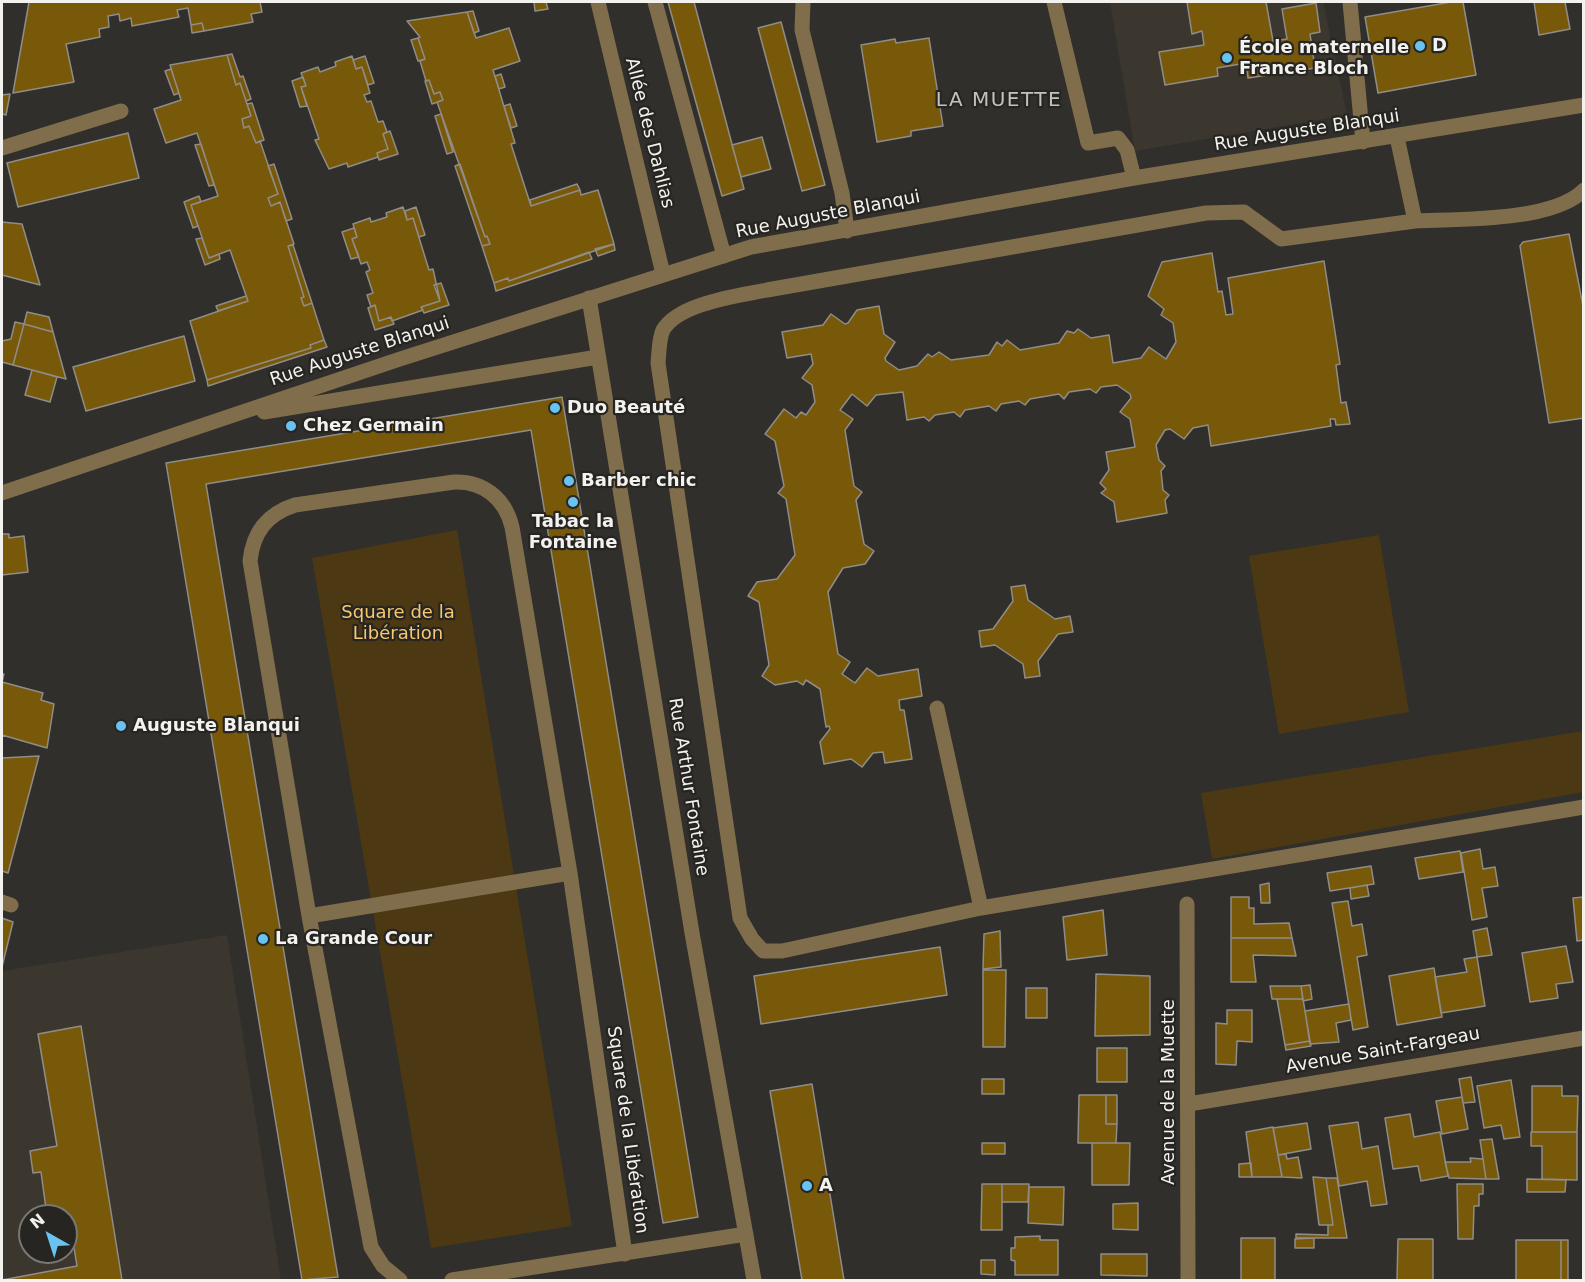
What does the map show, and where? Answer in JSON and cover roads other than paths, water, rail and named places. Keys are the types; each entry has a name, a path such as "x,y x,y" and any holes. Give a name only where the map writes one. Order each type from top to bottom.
{"street":[{"name":"Allée des Dahlias","path":"598,2 663,274"},
{"path":"655,2 724,256"},
{"path":"803,2 802,30 842,193 847,231"},
{"path":"1054,2 1088,143 1118,138 1127,150 1134,178"},
{"path":"1350,2 1363,142"},
{"name":"Rue Auguste Blanqui","path":"2,493 589,298 751,247 1134,178 1584,105"},
{"path":"2,148 121,111"},
{"path":"1397,137 1415,221"},
{"path":"1584,190 1576,198 1513,217 1415,221 1281,239 1244,212 1206,213 736,297 706,303 675,317 663,331 658,363 740,918 752,939 763,951 782,951 981,908 1584,807"},
{"name":"Rue Arthur Fontaine","path":"589,298 692,933 754,1281"},
{"path":"220,420 598,357"},
{"name":"Square de la Libération","path":"400,1281 383,1266 371,1247 309,916 250,561 252,544 258,530 276,513 295,505 453,482 473,483 498,498 512,526 570,873 625,1254 452,1281"},
{"path":"937,708 981,908"},
{"path":"309,916 570,873"},
{"name":"Avenue de la Muette","path":"1187,904 1188,1281"},
{"name":"Avenue Saint-Fargeau","path":"1189,1104 1584,1038"},
{"path":"625,1254 746,1234"}],"place":[{"name":"D","path":"1420,46"},
{"name":"École maternelle France Bloch","path":"1227,58"},
{"name":"Duo Beauté","path":"555,408"},
{"name":"Chez Germain","path":"291,426"},
{"name":"Barber chic","path":"569,481"},
{"name":"Tabac la Fontaine","path":"573,502"},
{"name":"Auguste Blanqui","path":"121,726"},
{"name":"La Grande Cour","path":"263,939"},
{"name":"A","path":"807,1186"}],"district":[{"name":"LA MUETTE","path":"999,101"}]}
